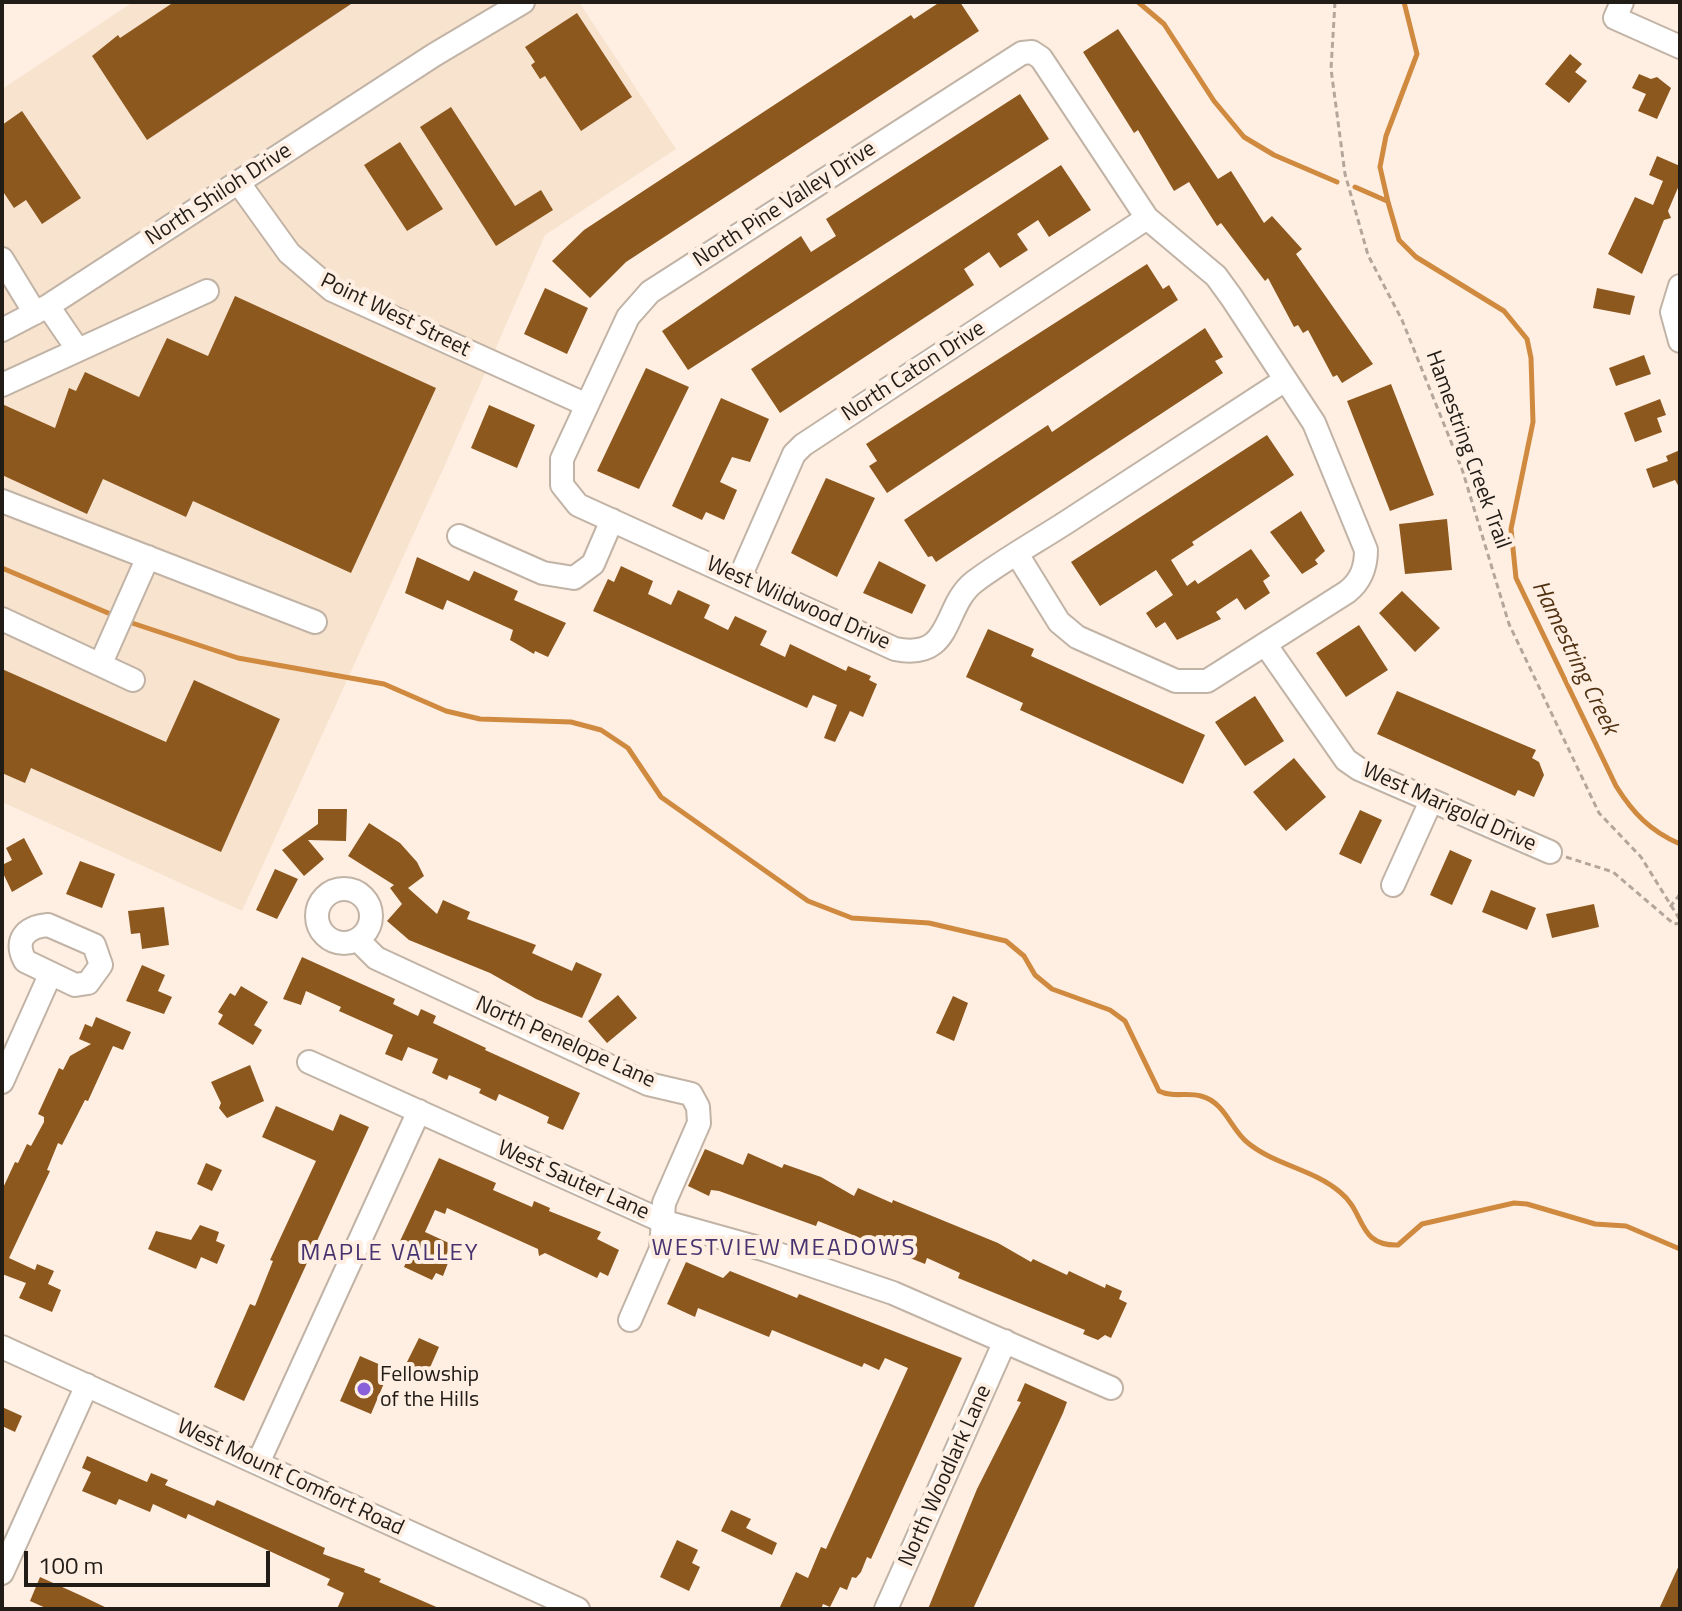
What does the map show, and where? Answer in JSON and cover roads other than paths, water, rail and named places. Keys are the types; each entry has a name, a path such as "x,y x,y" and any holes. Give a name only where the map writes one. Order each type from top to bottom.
{"street":[{"name":"North Shiloh Drive","path":"2,330 42,310 434,55 523,2"},
{"path":"1622,2 1615,18 1680,47"},
{"name":"North Pine Valley Drive","path":"587,405 628,317 650,292 1009,61 1032,52 1041,58 1147,218"},
{"name":"Point West Street","path":"238,182 289,253 332,290 587,405"},
{"path":"1017,554 1067,631 1186,684 1207,681 1347,592 1364,570 1366,550 1320,437 1285,380 1216,276 1147,218"},
{"name":"North Caton Drive","path":"740,577 794,454 803,445 1147,218"},
{"path":"2,259 78,350"},
{"path":"1680,286 1672,312 1680,341"},
{"path":"2,385 207,291"},
{"name":"West Wildwood Drive","path":"587,405 562,459 562,485 578,505 895,649 921,651 933,645 943,633 972,583 1285,380"},
{"path":"2,501 315,622"},
{"path":"459,536 543,573 574,578 593,564 612,520"},
{"path":"101,663 148,557"},
{"path":"2,619 133,680"},
{"name":"West Marigold Drive","path":"1265,644 1346,760 1431,801 1550,852"},
{"path":"1393,885 1431,801"},
{"name":"North Penelope Lane","path":"358,940 376,958 648,1084 691,1094 698,1107 699,1123 664,1203 661,1249 630,1320"},
{"path":"2,1082 50,975"},
{"name":"West Sauter Lane","path":"309,1062 662,1221 766,1250 893,1293 1111,1388"},
{"path":"258,1463 419,1111"},
{"name":"North Woodlark Lane","path":"886,1609 1005,1341"},
{"name":"West Mount Comfort Road","path":"2,1347 578,1609"},
{"path":"2,1573 87,1385"}],"waterway":[{"path":"1138,2 1164,24 1214,101 1244,137 1274,155 1337,182"},
{"name":"Hamestring Creek","path":"1404,2 1417,54 1386,136 1380,167 1399,240 1416,257 1504,311 1527,339 1531,358 1533,422 1511,529 1516,578 1616,786 1643,820 1680,844"},
{"path":"1355,187 1387,201"},
{"path":"2,568 108,613"},
{"path":"132,623 238,658 384,684 446,711 480,719 571,722 601,730 628,748 661,797 808,901 852,918 929,923 1006,941 1024,956 1035,975 1052,989 1110,1010 1125,1021 1159,1091 1209,1099 1222,1110 1248,1143 1340,1192 1375,1240 1398,1245 1422,1224 1514,1203 1595,1224 1626,1226 1680,1249"}],"place":[{"name":"Fellowship of the Hills","path":"364,1389"}],"district":[{"name":"WESTVIEW MEADOWS","path":"784,1249"},
{"name":"MAPLE VALLEY","path":"390,1254"}]}
